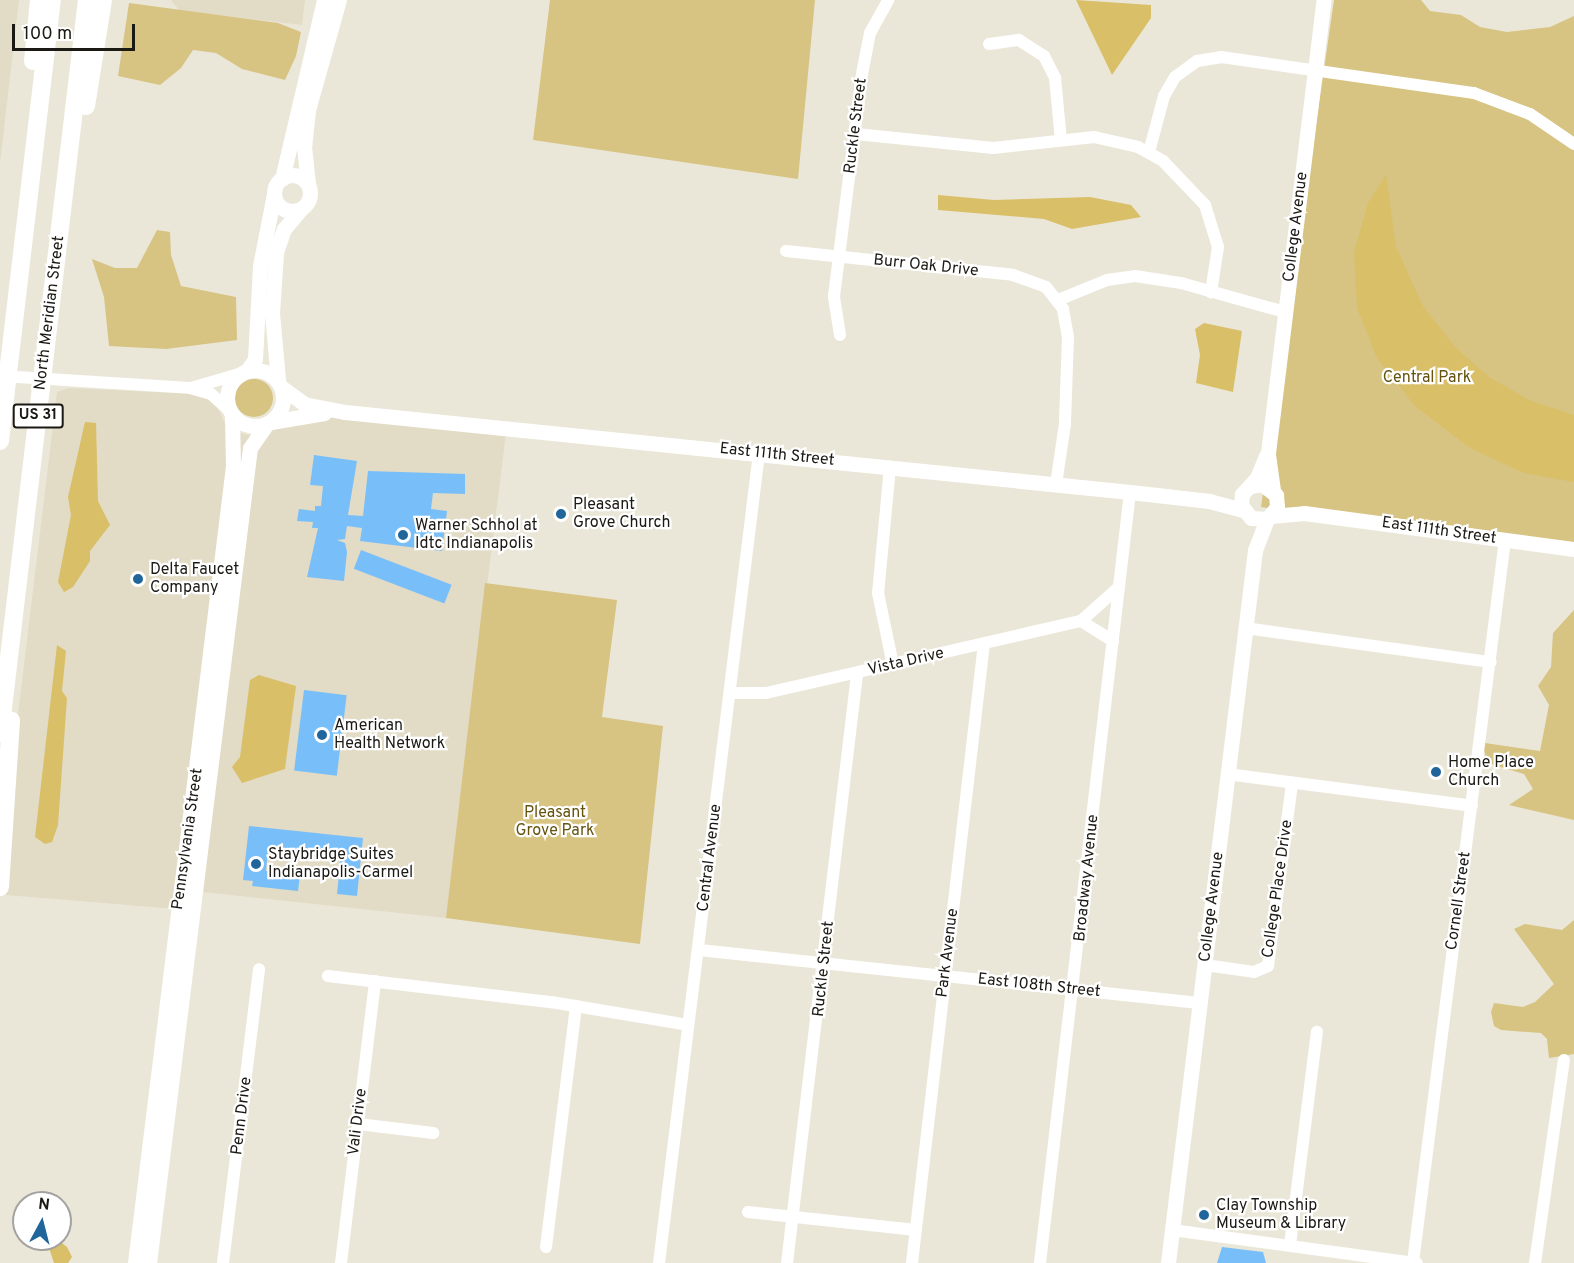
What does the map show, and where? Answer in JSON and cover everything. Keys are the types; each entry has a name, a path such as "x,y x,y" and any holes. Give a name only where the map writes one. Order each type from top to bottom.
{"highway":[{"path":"22,254 21,179 39,0"},
{"name":"North Meridian Street","path":"0,441 52,0"},
{"name":"North Meridian Street","path":"0,733 87,0"},
{"path":"56,255 103,0"},
{"path":"0,887 19,578"}],"main road":[{"path":"324,0 282,178 274,194 260,266 255,359 227,394 231,412 248,425 269,423 282,406 272,313 276,252 284,229 310,198 304,148 308,110 339,0"},
{"name":"College Avenue","path":"1275,493 1268,453 1324,0"},
{"path":"282,178 296,175 308,184"},
{"path":"274,194 286,210 301,209"},
{"path":"243,372 264,371 279,384"},
{"name":"East 111th Street","path":"279,384 304,404 345,412 1130,492 1209,501 1244,513"},
{"name":"Pennsylvania Street","path":"135,1263 233,466 231,412"},
{"name":"East 111th Street","path":"269,423 345,412"},
{"name":"Pennsylvania Street","path":"149,1263 249,455 252,441 269,423"},
{"name":"College Avenue","path":"1248,487 1268,453"},
{"path":"1262,484 1275,493 1277,507 1269,517 1244,513 1248,487 1262,484"},
{"name":"East 111th Street","path":"1209,501 1248,487"},
{"name":"East 111th Street","path":"1275,493 1304,513"},
{"name":"College Avenue","path":"1244,513 1255,550"},
{"name":"East 111th Street","path":"1269,517 1304,513 1574,549"},
{"name":"College Avenue","path":"1168,1263 1255,550 1269,517"}],"street":[{"name":"Ruckle Street","path":"840,335 834,309 867,46 888,0"},
{"path":"988,44 1019,40 1044,56 1055,78 1061,140"},
{"path":"1149,152 1166,89 1191,63 1221,57 1481,95 1530,114 1574,144"},
{"path":"856,134 980,147 1106,138 1149,152 1193,188 1210,216 1218,247 1211,292"},
{"name":"Burr Oak Drive","path":"786,251 1025,277 1058,300"},
{"path":"1056,484 1065,424 1068,336 1058,300 1107,280 1135,276 1211,292 1286,312"},
{"path":"190,388 243,372"},
{"path":"0,376 63,383 190,388 212,395 231,412"},
{"name":"Central Avenue","path":"659,1263 759,453"},
{"path":"890,467 878,593 893,665"},
{"name":"Broadway Avenue","path":"1040,1263 1074,990 1130,492"},
{"name":"Cornell Street","path":"1415,1263 1505,540"},
{"name":"Vista Drive","path":"731,693 759,695 1081,621 1119,587"},
{"path":"1081,621 1113,642"},
{"path":"1245,628 1491,662"},
{"name":"Park Avenue","path":"912,1263 984,644"},
{"name":"Ruckle Street","path":"787,1263 857,674"},
{"path":"1227,774 1472,806"},
{"name":"College Place Drive","path":"1205,965 1254,972 1268,966 1292,783"},
{"name":"East 108th Street","path":"699,950 1199,1003"},
{"name":"Penn Drive","path":"223,1263 259,969"},
{"path":"328,976 576,1006 688,1025"},
{"name":"Vali Drive","path":"342,1263 375,981"},
{"path":"546,1247 576,1006"},
{"path":"1290,1245 1317,1032"},
{"path":"1535,1263 1564,1060"},
{"path":"358,1124 433,1133"},
{"path":"748,1212 916,1230"},
{"path":"1172,1230 1290,1245 1357,1259 1415,1263"}],"shaded area":[{"path":"0,0 19,0 0,163"},
{"path":"171,0 305,0 302,25 179,10"},
{"path":"1076,0 1151,5 1151,18 1112,75"},
{"path":"1386,175 1396,247 1423,306 1455,347 1489,377 1531,401 1574,415 1574,482 1524,473 1470,448 1415,406 1377,358 1357,308 1354,252 1368,203"},
{"path":"938,195 994,200 1090,197 1131,205 1141,217 1072,229 1044,219 938,210"},
{"path":"1204,323 1242,331 1233,392 1196,383 1200,355 1195,329"},
{"path":"69,388 195,394 215,402 228,430 260,438 286,422 335,416 506,433 446,918 203,892 200,911 6,895 18,714 57,392"},
{"path":"85,422 96,423 98,501 110,525 90,551 90,561 73,587 64,592 58,582 71,515 68,497"},
{"path":"57,645 66,651 62,691 67,698 58,825 52,842 45,844 35,837"},
{"path":"259,675 296,686 285,769 242,783 232,767 240,757 250,680"},
{"path":"50,1251 69,1251 72,1257 68,1263 54,1263"}],"green space":[{"path":"550,0 815,0 798,179 533,140"},
{"name":"Central Park","path":"1334,0 1421,0 1430,11 1461,15 1480,27 1507,32 1550,27 1574,16 1574,547 1261,507"},
{"path":"129,3 278,23 301,32 296,56 285,80 242,69 216,53 193,50 181,68 160,85 118,76"},
{"path":"157,230 170,232 171,255 181,286 236,297 237,340 166,349 109,346 104,297 92,259 115,268 137,268"},
{"path":"254,379 267,385 273,398 267,411 254,417 241,411 235,398 241,385"},
{"name":"Pleasant Grove Park","path":"485,583 617,600 602,717 663,726 640,944 446,918"},
{"path":"1574,610 1574,820 1509,805 1533,789 1524,774 1487,763 1484,749 1485,743 1540,751 1549,705 1538,686 1551,667 1553,633"},
{"path":"1574,920 1574,1054 1549,1058 1547,1039 1541,1033 1501,1030 1494,1026 1491,1012 1494,1003 1523,1007 1535,1002 1554,984 1514,929 1525,924 1562,930"}],"building":[{"name":"Warner Schhol at Idtc Indianapolis","path":"314,455 357,461 348,515 363,516 368,471 465,474 465,494 433,493 431,509 447,511 442,551 360,541 362,528 347,526 345,539 337,540 345,543 347,552 344,581 307,577 318,528 312,528 313,522 297,521 299,509 315,511 315,506 321,506 323,486 310,485"},
{"path":"361,550 452,585 444,603 354,569"},
{"name":"American Health Network","path":"304,690 347,695 337,776 294,770"},
{"name":"Staybridge Suites Indianapolis-Carmel","path":"249,826 363,838 357,896 337,894 341,855 268,848 266,871 300,875 298,891 252,886 253,881 243,880"},
{"path":"1222,1247 1263,1252 1266,1263 1217,1263"}],"place":[{"name":"Pleasant Grove Church","path":"561,514"},
{"name":"Warner Schhol at Idtc Indianapolis","path":"403,535"},
{"name":"Delta Faucet Company","path":"138,579"},
{"name":"American Health Network","path":"322,735"},
{"name":"Home Place Church","path":"1436,772"},
{"name":"Staybridge Suites Indianapolis-Carmel","path":"256,864"},
{"name":"Clay Township Museum & Library","path":"1204,1215"}]}
